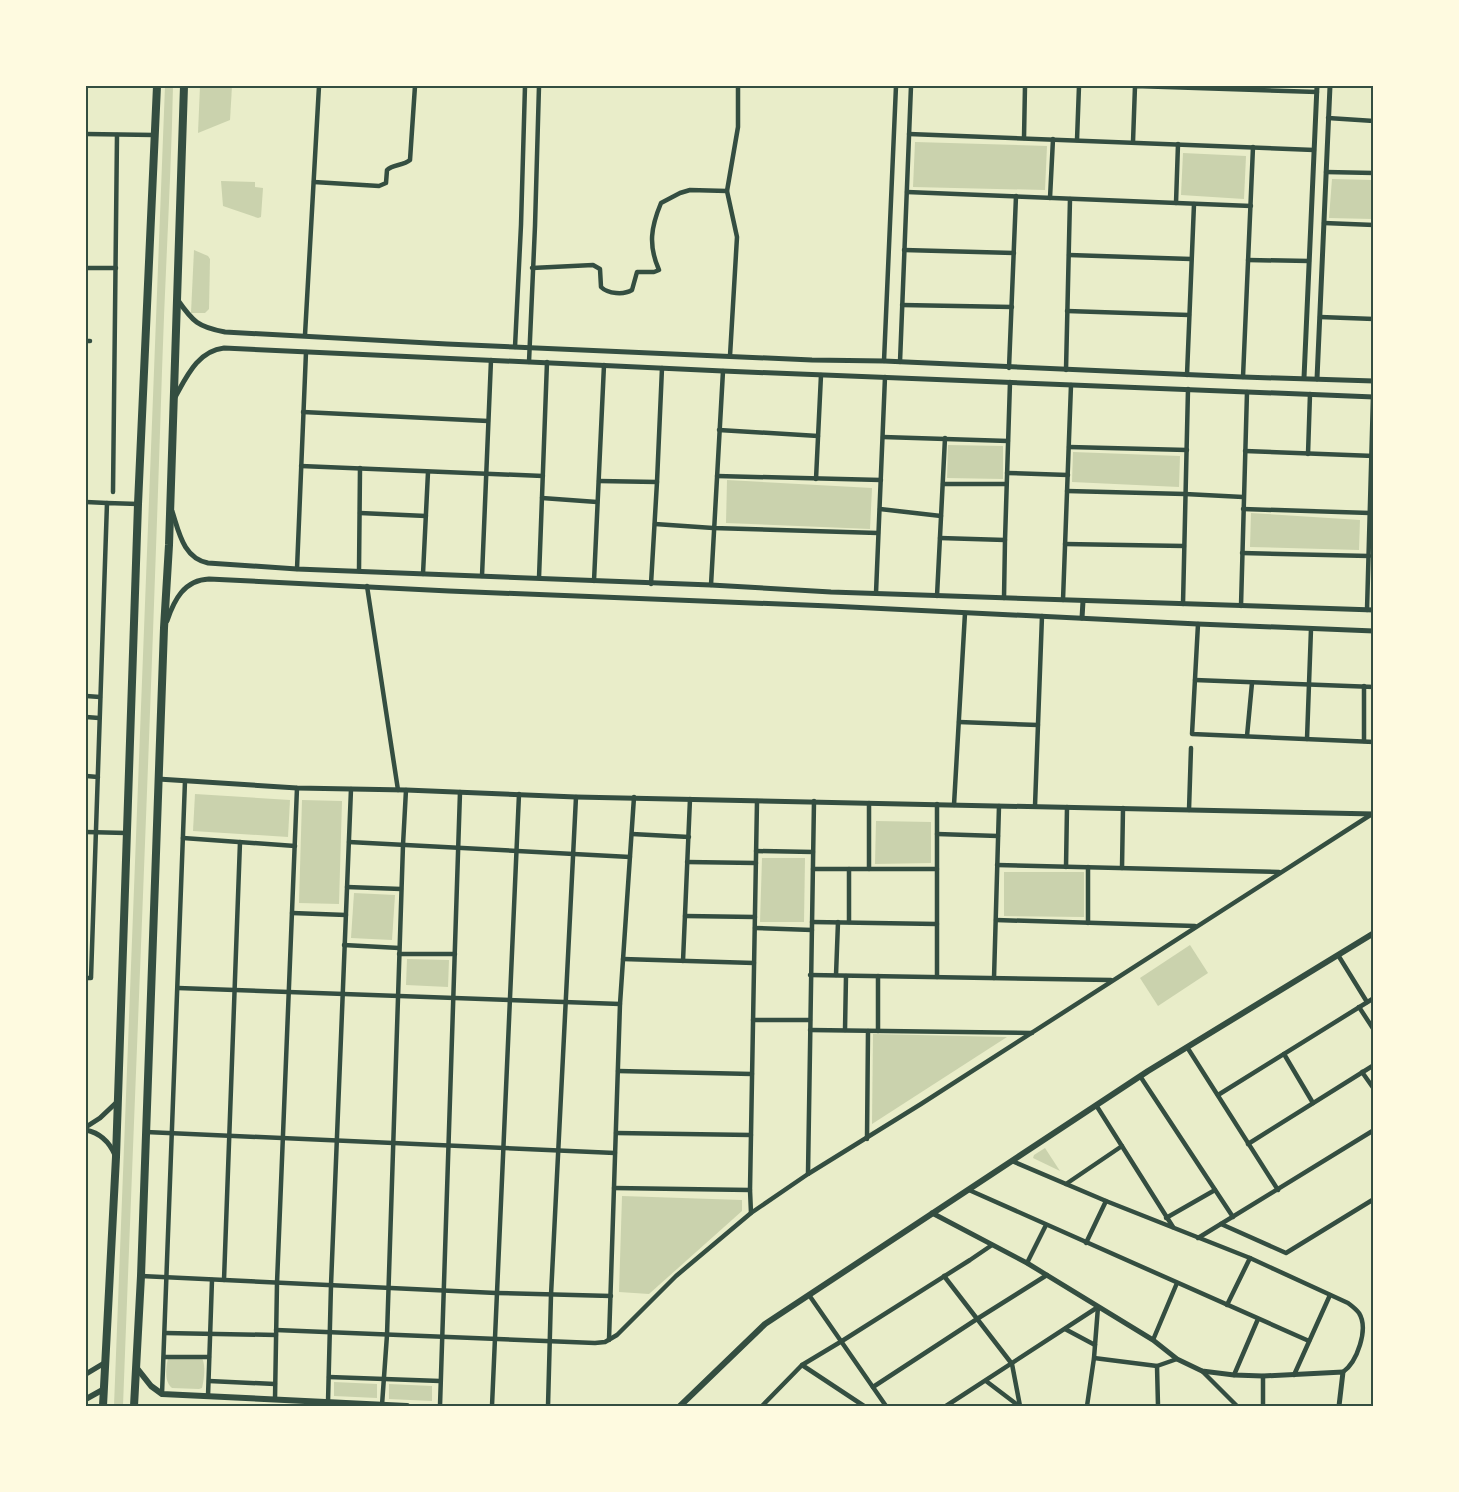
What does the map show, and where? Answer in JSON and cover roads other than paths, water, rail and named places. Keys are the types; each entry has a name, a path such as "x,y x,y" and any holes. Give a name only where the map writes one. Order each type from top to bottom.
{"highway":[{"path":"103,1407 116,1157 138,504 156,86"},
{"path":"134,1407 141,1276 184,86"}],"main road":[{"path":"680,1407 765,1324 1140,1076 1374,933"},
{"path":"136,1367 151,1386 162,1394 407,1407"},
{"path":"86,1399 105,1389"}],"street":[{"path":"305,335 319,86"},
{"path":"314,182 379,186 386,183 387,170 390,167 410,160 415,86"},
{"path":"515,347 525,86"},
{"path":"529,362 539,86"},
{"path":"730,356 737,237 728,191 738,127 738,86"},
{"path":"884,361 896,86"},
{"path":"900,362 911,86"},
{"path":"1024,138 1025,86"},
{"path":"1077,140 1079,86"},
{"path":"1133,142 1135,86 1317,89 1304,378"},
{"path":"1317,379 1330,86"},
{"path":"1328,117 1374,121"},
{"path":"86,134 154,135"},
{"path":"909,134 1314,150"},
{"path":"112,492 117,135"},
{"path":"1050,198 1053,140"},
{"path":"1176,203 1178,144"},
{"path":"1243,377 1253,147"},
{"path":"893,152 908,152"},
{"path":"1326,172 1374,173"},
{"path":"532,268 593,265 600,269 601,287 605,291 626,294 632,290 637,272 659,270 654,259 652,239 653,223 661,203 690,190 728,191"},
{"path":"906,192 1251,206"},
{"path":"1009,368 1016,196"},
{"path":"1065,370 1070,199"},
{"path":"1187,375 1194,204"},
{"path":"1324,223 1374,225"},
{"path":"521,225 535,226"},
{"path":"904,250 1014,253"},
{"path":"1069,255 1191,259"},
{"path":"1248,260 1309,261"},
{"path":"86,268 116,268"},
{"path":"177,299 193,321 225,332 529,348 1374,381"},
{"path":"902,305 1012,307"},
{"path":"1067,311 1189,315"},
{"path":"1320,317 1374,319"},
{"path":"421,343 421,357"},
{"path":"170,506 183,543 189,553 195,559 208,563 297,569 711,585 831,592 1370,610 1373,397 224,348 213,350 195,365 173,401"},
{"path":"297,569 306,352"},
{"path":"482,576 491,360"},
{"path":"539,578 547,362"},
{"path":"594,581 604,365"},
{"path":"651,584 662,368"},
{"path":"711,585 723,371"},
{"path":"1152,388 1153,373"},
{"path":"816,479 822,375"},
{"path":"876,593 885,377"},
{"path":"1004,598 1010,382"},
{"path":"1063,600 1071,385"},
{"path":"1183,604 1188,389"},
{"path":"1241,606 1247,392"},
{"path":"1308,453 1310,394"},
{"path":"303,412 488,421"},
{"path":"719,430 818,436"},
{"path":"883,437 1008,441"},
{"path":"937,596 945,438"},
{"path":"1069,447 1187,450"},
{"path":"1245,451 1373,456"},
{"path":"301,466 543,476"},
{"path":"359,571 360,468"},
{"path":"423,574 428,472"},
{"path":"1007,473 1068,475"},
{"path":"717,476 881,480"},
{"path":"598,481 657,482"},
{"path":"943,484 1006,484"},
{"path":"1067,491 1243,497"},
{"path":"542,498 597,502"},
{"path":"86,502 138,504"},
{"path":"86,978 91,978 107,503"},
{"path":"880,509 941,516"},
{"path":"1243,509 1370,513"},
{"path":"360,513 426,516"},
{"path":"655,524 878,533"},
{"path":"940,538 1005,540"},
{"path":"1065,544 1184,546"},
{"path":"1242,553 1369,556"},
{"path":"257,582 258,567"},
{"path":"449,591 450,576"},
{"path":"164,628 171,609 183,589 191,583 208,579 1374,631"},
{"path":"620,597 621,582"},
{"path":"367,586 398,790"},
{"path":"830,606 831,592"},
{"path":"1082,618 1083,601"},
{"path":"954,805 965,613"},
{"path":"1035,806 1042,616"},
{"path":"1198,624 1192,734 1374,742"},
{"path":"1307,739 1311,629"},
{"path":"1195,680 1374,687"},
{"path":"1247,736 1252,683"},
{"path":"1364,686 1364,741"},
{"path":"86,696 100,697"},
{"path":"86,717 99,718"},
{"path":"959,722 1038,725"},
{"path":"1189,810 1191,748"},
{"path":"86,776 98,777"},
{"path":"158,779 297,788 576,797 1373,814"},
{"path":"162,1394 185,782"},
{"path":"275,1399 297,788"},
{"path":"328,1402 351,789"},
{"path":"382,1405 389,1288 406,790"},
{"path":"440,1407 460,792"},
{"path":"492,1407 519,794"},
{"path":"548,1407 551,1295 576,797"},
{"path":"609,1340 623,959 634,797"},
{"path":"683,961 690,798"},
{"path":"751,1213 757,801"},
{"path":"807,1174 814,801"},
{"path":"869,803 869,869"},
{"path":"937,804 937,977"},
{"path":"994,978 999,806"},
{"path":"1066,867 1067,807"},
{"path":"1122,868 1123,808"},
{"path":"165,1333 330,1332 600,1343 609,1340 676,1276 751,1213 807,1174 867,1139 1373,814"},
{"path":"86,831 126,833"},
{"path":"632,834 689,837"},
{"path":"937,834 998,836"},
{"path":"183,838 295,846"},
{"path":"224,1280 240,842"},
{"path":"349,842 630,856"},
{"path":"756,851 813,852"},
{"path":"687,862 756,863"},
{"path":"997,865 1281,873"},
{"path":"1088,867 1088,923"},
{"path":"813,868 937,869"},
{"path":"849,869 849,922"},
{"path":"347,887 401,889"},
{"path":"86,892 94,892"},
{"path":"292,913 346,915"},
{"path":"685,916 755,917"},
{"path":"996,921 1197,926"},
{"path":"812,922 937,924"},
{"path":"836,975 838,922"},
{"path":"755,928 812,930"},
{"path":"344,945 455,954"},
{"path":"1338,955 1367,1002"},
{"path":"623,959 754,963"},
{"path":"810,975 1113,980"},
{"path":"845,1030 846,976"},
{"path":"878,976 878,1031"},
{"path":"178,988 621,1004"},
{"path":"1218,1095 1374,998"},
{"path":"1359,1007 1374,1030"},
{"path":"753,1020 810,1020"},
{"path":"810,1030 1032,1033"},
{"path":"867,1139 868,1031"},
{"path":"1187,1047 1278,1190"},
{"path":"1284,1054 1313,1103"},
{"path":"1248,1144 1374,1065"},
{"path":"618,1071 752,1074"},
{"path":"1362,1072 1374,1089"},
{"path":"1140,1076 1233,1217"},
{"path":"116,1157 111,1146 103,1137 86,1129 118,1101"},
{"path":"1096,1105 1174,1229"},
{"path":"1198,1238 1374,1130"},
{"path":"146,1132 615,1153"},
{"path":"616,1133 751,1136"},
{"path":"1066,1184 1122,1146"},
{"path":"932,1213 1027,1263 1153,1340 1177,1359 1202,1371 1234,1376 1294,1376 1343,1372 1352,1364 1363,1329 1360,1314 1348,1303 1250,1258 1174,1229 1012,1161"},
{"path":"614,1188 750,1190"},
{"path":"969,1190 1309,1341"},
{"path":"1166,1218 1215,1190"},
{"path":"1221,1224 1286,1253 1374,1199"},
{"path":"1086,1243 1106,1201"},
{"path":"1027,1263 1046,1225"},
{"path":"763,1406 802,1365 992,1245"},
{"path":"1227,1305 1250,1258"},
{"path":"873,1388 1047,1275"},
{"path":"141,1276 444,1291 611,1296"},
{"path":"944,1276 1012,1364 1020,1407"},
{"path":"208,1396 212,1280"},
{"path":"1153,1340 1177,1283"},
{"path":"809,1294 886,1407"},
{"path":"1294,1376 1330,1294"},
{"path":"946,1407 1098,1307"},
{"path":"1087,1407 1098,1307"},
{"path":"1234,1376 1258,1319"},
{"path":"1065,1329 1095,1345"},
{"path":"164,1357 209,1357"},
{"path":"1094,1358 1157,1366 1177,1359"},
{"path":"86,1374 105,1362"},
{"path":"802,1365 864,1407"},
{"path":"1157,1366 1158,1407"},
{"path":"1202,1371 1237,1407"},
{"path":"1339,1407 1343,1372"},
{"path":"1263,1376 1263,1407"},
{"path":"329,1377 440,1381"},
{"path":"208,1381 275,1384"},
{"path":"986,1381 1020,1407"}]}
